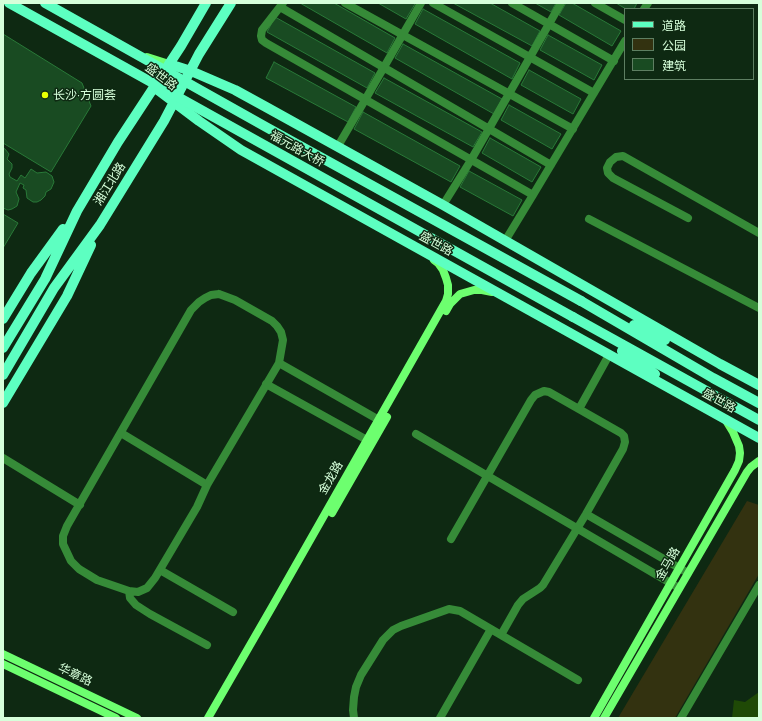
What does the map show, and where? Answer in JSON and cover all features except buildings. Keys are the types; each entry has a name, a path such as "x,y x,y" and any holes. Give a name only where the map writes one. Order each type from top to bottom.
{"main road":[{"name":"福元路大桥","path":"9,3 573,317"},
{"name":"福元路大桥","path":"45,3 581,301"},
{"name":"湘江北路","path":"3,348 45,279 77,211 118,142 169,64 206,3"},
{"name":"湘江北路","path":"3,374 54,288 100,225 164,121 200,54 231,3"},
{"name":"盛世路","path":"169,64 191,71 236,90 443,205 759,385"},
{"name":"盛世路","path":"154,87 241,150 759,438"},
{"path":"3,319 31,272 77,211"},
{"path":"3,403 67,296 100,225"},
{"path":"581,301 720,364"},
{"path":"581,301 759,403"},
{"path":"573,317 703,407"},
{"path":"573,317 759,420"}],"street":[{"path":"345,3 573,129"},
{"path":"338,146 421,3"},
{"path":"433,3 594,93"},
{"path":"512,3 614,60"},
{"path":"443,205 471,160 560,3"},
{"path":"595,3 624,19"},
{"path":"533,195 262,40 262,30 281,5 551,165"},
{"path":"505,241 624,43"},
{"name":"盛世路","path":"116,47 169,64"},
{"name":"盛世路","path":"110,56 154,87"},
{"path":"688,218 613,178 608,173 607,168 610,162 616,157 623,156 759,233"},
{"path":"589,219 759,308"},
{"name":"金龙路","path":"208,718 446,300 448,285 443,270 438,263 424,252"},
{"name":"金龙路","path":"214,718 450,304 460,294 474,290 497,293"},
{"path":"219,294 235,300 272,321 277,326 281,332 283,340 279,363 266,384 207,485 197,507 160,570 147,588 138,592 129,592 97,580 79,569 71,561 63,544 63,536 191,310 199,302 211,295 219,294"},
{"path":"579,409 609,355"},
{"path":"279,363 378,420"},
{"path":"266,384 366,440"},
{"path":"451,539 535,395 544,391 550,392 624,436 625,442 622,449 586,514 543,585 523,599 501,635"},
{"name":"金马路","path":"594,718 739,461 739,446 733,432 724,419"},
{"path":"120,433 207,485"},
{"path":"416,434 679,588"},
{"path":"3,458 80,504"},
{"name":"金马路","path":"604,718 747,472 759,461"},
{"path":"586,514 688,573"},
{"path":"160,570 233,612"},
{"path":"681,718 759,585"},
{"path":"129,592 130,598 136,605 207,645"},
{"path":"354,718 354,697 356,687 361,675 383,640 393,630 401,626 450,609 460,611 578,680"},
{"path":"440,718 491,629"},
{"name":"华章路","path":"3,654 137,718"},
{"name":"华章路","path":"3,664 116,718"}],"green space":[{"path":"747,501 759,505 759,574 675,718 618,718"}],"shaded area":[{"path":"759,692 759,718 732,718 734,700 745,702"}],"place":[{"name":"长沙·方圆荟","path":"45,95"}]}
